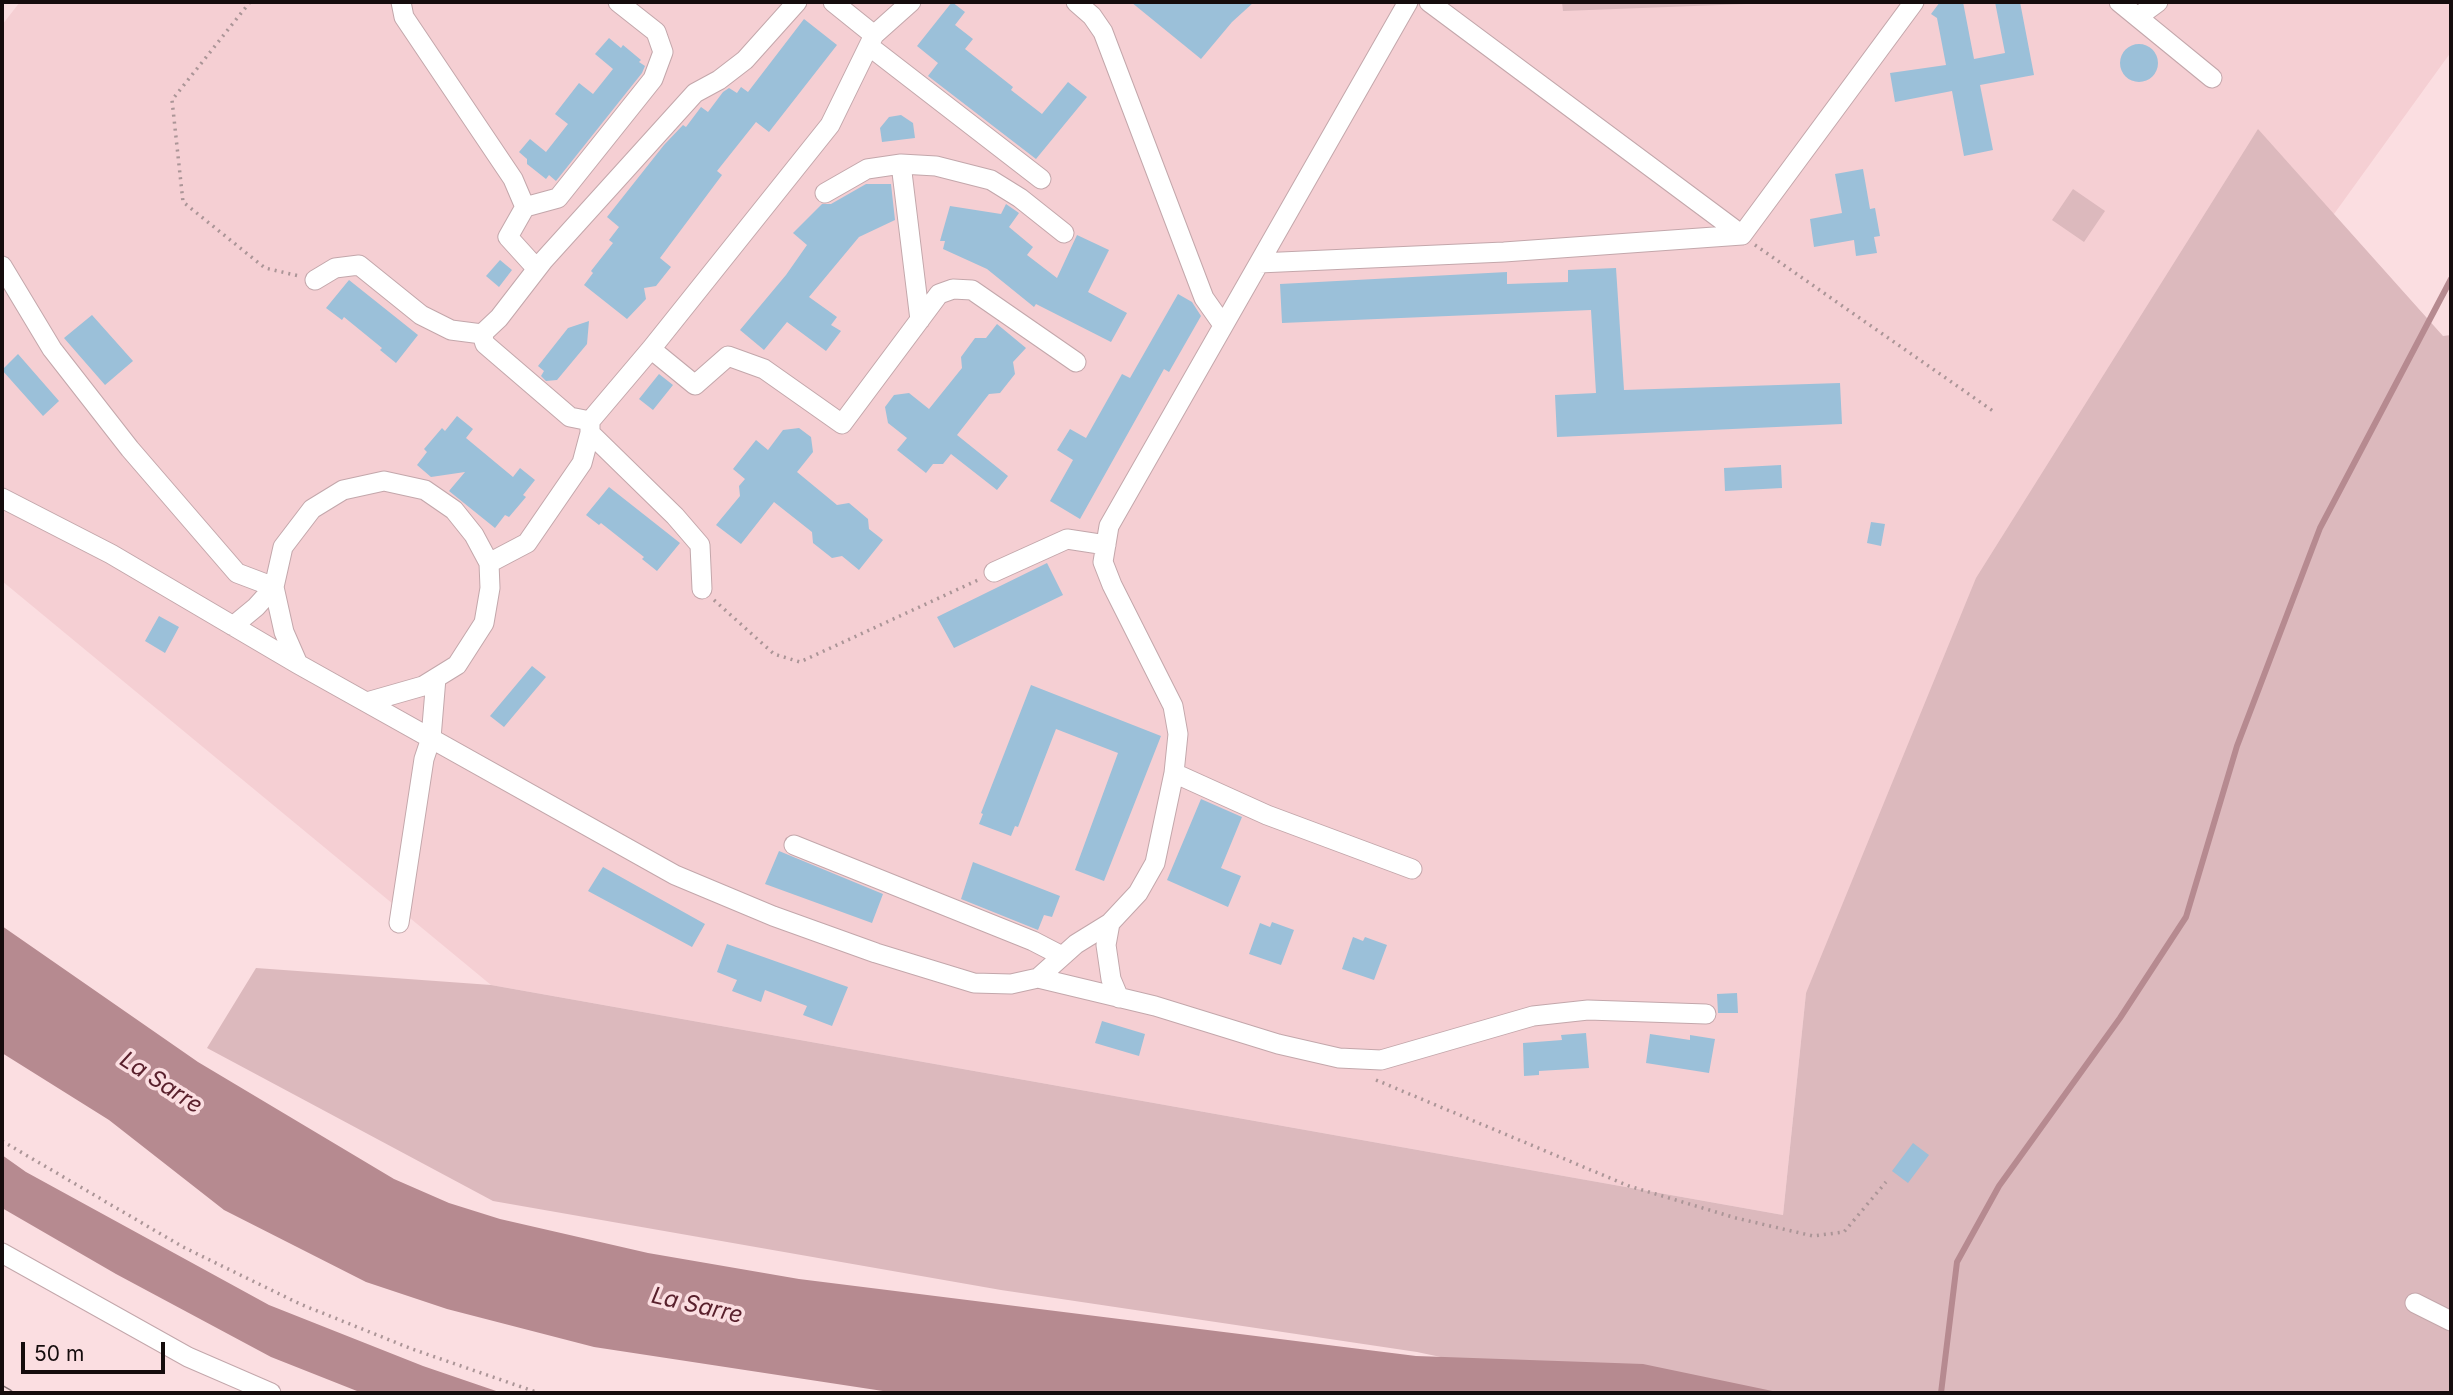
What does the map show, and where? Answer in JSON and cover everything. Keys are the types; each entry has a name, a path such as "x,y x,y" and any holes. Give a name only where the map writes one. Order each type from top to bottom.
{"street":[{"path":"401,2 404,17 513,179 525,206"},
{"path":"537,269 508,237 525,206 558,198 653,79 663,52 656,32 618,2"},
{"path":"482,334 499,318 537,269 695,93 719,80 746,60 797,2"},
{"path":"833,2 871,41 1041,179"},
{"path":"489,563 527,543 582,463 590,427 830,125 871,41 911,2"},
{"path":"1076,2 1093,16 1103,32 1204,298 1223,325"},
{"path":"1038,978 1076,944 1110,923 1138,893 1155,863 1174,774 1178,734 1173,706 1103,562 1109,526 1408,2"},
{"path":"1429,2 1742,236"},
{"path":"1259,263 1504,252 1742,236 1914,2"},
{"path":"2119,2 2212,78"},
{"path":"2139,16 2158,2"},
{"path":"901,164 920,320"},
{"path":"825,193 867,169 901,164 936,166 990,180 1020,198 1064,233"},
{"path":"315,280 335,268 359,265 421,314 451,330 482,334"},
{"path":"2,266 52,349 130,449 237,573 274,587"},
{"path":"651,349 695,385 728,356 764,369 842,425 939,294 953,289 972,290 1076,362"},
{"path":"482,334 485,344 570,417 590,427 675,516 700,545 702,589"},
{"path":"298,664 284,632 274,587 284,547 312,509 343,490 384,481 425,490 454,510 474,535 489,563 491,588 484,623 457,665 423,685 367,702"},
{"path":"2,498 111,554 298,664 675,875 773,916 876,953 974,983 1011,984 1038,978 1155,1006 1278,1044 1339,1058 1381,1060 1533,1016 1588,1010 1706,1014"},
{"path":"994,572 1067,538 1106,545"},
{"path":"233,626 274,587"},
{"path":"399,923 424,759 431,738 436,678"},
{"path":"1174,774 1267,814 1412,869"},
{"path":"794,845 1033,941 1062,956"},
{"path":"1110,923 1106,945 1111,979 1119,998"},
{"path":"2,1253 188,1357 271,1393"},
{"path":"2415,1303 2451,1321"}],"path":[{"path":"250,2 172,100 183,202 265,268 315,280"},
{"path":"1742,236 1993,411"},
{"path":"702,589 774,654 800,662 994,572"},
{"path":"1366,1059 1377,1080 1629,1186 1736,1218 1813,1236 1844,1232 1886,1182"},
{"path":"2,1141 183,1248 300,1304 412,1349 539,1393"}],"shaded area":[{"path":"20,2 2451,2 2451,52 2321,232 1806,993 1783,1215 491,985 2,581 2,25"},
{"path":"1562,2 1746,2 1746,4 1563,11"},
{"path":"2258,129 2443,336 2451,335 2451,1393 1612,1393 1417,1352 1001,1290 493,1201 207,1048 256,968 491,985 1783,1215 1806,993 1976,578"},
{"path":"2073,189 2105,211 2084,242 2052,220"}],"water":[{"name":"La Sarre","path":"2,926 198,1062 394,1179 449,1203 500,1219 648,1253 799,1279 1416,1356 1643,1364 1782,1393 896,1393 594,1347 447,1309 366,1282 224,1210 109,1120 2,1053"},
{"path":"2,1155 26,1172 269,1305 423,1366 502,1393 362,1393 271,1357 116,1274 2,1208"}],"building":[{"path":"952,2 965,12 955,25 973,39 965,49 1042,114 1068,82 1087,97 1036,159 928,76 938,63 917,46"},
{"path":"1131,2 1254,2 1232,22 1201,59"},
{"path":"1940,2 1963,2 1974,59 2005,53 1995,2 2020,2 2034,75 1980,85 1993,150 1964,156 1952,91 1895,102 1890,73 1946,65 1937,18 1931,14"},
{"path":"804,19 837,45 769,132 756,122 717,171 722,175 660,258 671,267 656,286 644,288 646,299 627,319 584,285 593,273 591,271 613,243 609,240 619,227 607,217 664,145 683,125 686,127 701,107 708,112 729,88 737,93 741,87 748,92"},
{"path":"609,38 621,48 623,45 641,60 639,62 645,66 642,73 556,181 549,175 546,179 527,164 527,159 519,152 530,139 546,152 568,124 555,114 579,83 593,94 613,69 595,54"},
{"path":"2139,44 2152,50 2158,63 2152,76 2139,82 2126,76 2120,63 2126,50"},
{"path":"901,115 913,123 915,138 882,142 880,128 889,117"},
{"path":"1863,169 1870,209 1875,208 1880,236 1874,237 1877,253 1856,256 1854,240 1814,247 1810,219 1842,213 1835,174"},
{"path":"866,184 891,184 895,220 859,237 809,297 837,317 831,325 841,331 826,351 787,322 764,350 740,330 807,245 793,233 822,204 831,204"},
{"path":"1006,204 1019,213 1009,227 1033,247 1027,255 1057,278 1077,235 1109,250 1088,292 1127,313 1111,342 1036,304 1034,307 987,269 943,249 945,241 940,241 950,206 1001,214"},
{"path":"500,260 512,270 499,287 486,276"},
{"path":"1616,268 1624,390 1840,383 1842,424 1557,437 1555,395 1596,393 1591,310 1282,323 1280,284 1507,272 1507,284 1568,282 1568,270"},
{"path":"349,280 418,335 396,363 344,317 342,320 326,308"},
{"path":"1178,294 1192,302 1201,316 1169,372 1164,369 1080,519 1050,501 1073,460 1057,450 1070,429 1086,438 1122,374 1130,378"},
{"path":"92,315 133,361 105,385 64,338"},
{"path":"589,321 587,344 557,380 546,381 541,376 544,371 538,366 568,328"},
{"path":"997,324 1026,348 1013,362 1015,374 1000,393 989,394 957,435 1008,476 997,490 951,454 943,464 933,464 926,473 897,450 907,438 888,423 885,407 894,395 909,393 929,409 962,368 961,357 975,338 986,338"},
{"path":"18,354 59,401 43,416 2,370"},
{"path":"659,374 673,385 653,410 639,399"},
{"path":"457,416 473,429 466,438 513,477 520,468 535,480 523,495 526,497 509,517 505,515 495,528 449,491 465,472 431,477 417,465 427,452 424,449 442,428 445,431"},
{"path":"799,428 811,437 813,452 797,472 837,505 849,503 868,519 869,529 883,540 859,570 842,556 832,558 813,543 812,532 774,502 741,544 716,525 740,496 739,486 745,479 733,469 756,440 768,450 783,430"},
{"path":"1781,465 1782,488 1725,491 1724,468"},
{"path":"609,487 680,543 657,571 642,559 644,557 601,523 599,525 586,515"},
{"path":"1871,522 1885,524 1881,546 1867,543"},
{"path":"1047,563 1063,595 954,648 937,617"},
{"path":"159,616 179,627 165,653 145,641"},
{"path":"532,666 546,677 504,727 490,716"},
{"path":"1031,685 1161,736 1104,881 1075,870 1118,753 1056,729 1018,827 1015,826 1011,836 979,824"},
{"path":"1201,799 1242,817 1221,868 1241,876 1228,907 1167,880"},
{"path":"779,851 883,894 872,923 765,884"},
{"path":"973,862 1060,896 1052,917 1044,915 1038,930 961,899"},
{"path":"603,867 705,924 692,947 588,891"},
{"path":"1272,922 1294,930 1281,965 1249,954 1260,923 1270,927"},
{"path":"1353,937 1363,941 1365,937 1387,945 1374,980 1342,969"},
{"path":"727,944 848,987 832,1026 803,1015 807,1006 765,990 761,1002 732,991 737,980 717,972"},
{"path":"1737,993 1738,1013 1718,1013 1717,994"},
{"path":"1102,1021 1145,1034 1139,1056 1095,1043"},
{"path":"1586,1033 1589,1068 1539,1071 1539,1075 1524,1076 1523,1043 1562,1040 1561,1035"},
{"path":"1650,1034 1690,1040 1690,1035 1715,1039 1709,1073 1646,1063"},
{"path":"1913,1143 1929,1155 1908,1183 1892,1171"}],"waterway":[{"path":"1941,1393 1957,1262 1999,1186 2120,1018 2186,917 2237,746 2320,528 2451,279"}],"railway":[{"path":"2,1389 9,1393"}]}
